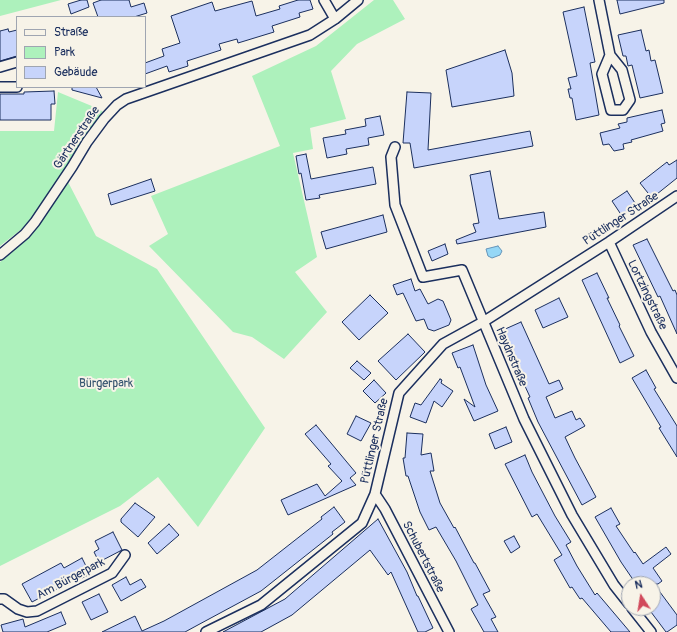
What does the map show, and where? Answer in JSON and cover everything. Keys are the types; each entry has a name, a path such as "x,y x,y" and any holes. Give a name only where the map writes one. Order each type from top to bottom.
{"street":[{"path":"324,0 335,19"},
{"name":"Gärtnerstraße","path":"0,256 25,234 35,222 87,142 104,119 117,105 136,96 310,35 335,19 358,0"},
{"path":"599,0 610,54 622,70 630,100 623,110 611,110 602,74 610,54"},
{"path":"0,66 16,62"},
{"path":"0,87 16,87"},
{"name":"Haydnstraße","path":"395,147 391,157 395,205 423,277 462,270 524,418 572,515 614,585 621,594"},
{"name":"Püttlinger Straße","path":"206,632 261,605 362,523 375,494 399,393 443,344 483,322 677,196"},
{"name":"Lortzingstraße","path":"608,242 651,332 677,378"},
{"name":"Schubertstraße","path":"375,494 386,509 449,632"},
{"name":"Am Bürgerpark","path":"0,599 4,599 18,609 27,612 37,611 112,573 125,555"},
{"path":"638,616 651,632"}],"green space":[{"path":"0,0 61,0 0,16"},
{"path":"374,0 393,0 405,19 357,44 331,71 346,119 310,128 313,149 293,153 317,257 295,272 327,312 284,359 252,337 233,332 149,246 168,234 151,196 280,146 252,76 316,46"},
{"path":"58,92 103,112 33,216 23,228 0,246 0,131 54,131"},
{"name":"Bürgerpark","path":"67,180 96,236 157,269 265,428 198,527 158,477 120,506 0,566 0,262 18,247"}],"water":[{"path":"498,246 502,251 500,255 492,258 488,256 486,249"}],"building":[{"path":"81,0 87,0 89,7 71,14 68,4"},
{"path":"101,0 129,0 131,7 144,3 147,13 137,16 98,16 93,3"},
{"path":"298,0 310,0 313,9 299,13 300,17 272,26 274,32 238,43 237,39 219,44 221,50 187,61 188,66 169,72 167,66 146,74 146,63 164,56 162,49 180,43 171,16 212,2 215,11 252,1 256,16 280,9 279,6"},
{"path":"617,0 664,0 664,3 620,14"},
{"path":"584,7 595,62 590,63 599,115 576,120 572,98 570,98 568,89 571,89 568,78 577,76 563,12"},
{"path":"8,29 9,32 16,30 16,56 0,61 0,31"},
{"path":"641,30 646,51 649,50 651,61 655,60 663,93 640,98 632,65 628,66 626,56 623,56 618,35"},
{"path":"505,50 512,73 514,96 452,107 446,70"},
{"path":"72,88 97,88 102,98 72,90"},
{"path":"54,91 55,104 51,104 51,120 0,120 0,94 24,94 24,92"},
{"path":"407,92 431,93 428,150 530,131 533,146 414,168 410,143 403,143"},
{"path":"662,110 665,123 661,124 663,131 631,140 632,142 623,144 624,149 614,151 609,144 603,145 600,133 620,128 618,124 627,122 627,118"},
{"path":"380,116 384,135 368,138 369,145 346,149 347,154 327,158 323,138 346,134 345,130 366,126 365,119"},
{"path":"306,154 311,179 373,167 376,184 319,195 320,198 306,200 296,156"},
{"path":"677,160 677,178 652,198 640,183 667,162 669,165"},
{"path":"490,171 499,219 544,212 546,227 457,244 456,240 476,232 473,224 479,223 470,175"},
{"path":"151,179 155,191 111,205 108,194"},
{"path":"627,191 637,206 622,216 612,201"},
{"path":"383,215 387,232 326,249 321,232"},
{"path":"647,239 673,291 675,290 677,295 677,334 660,296 658,297 633,245"},
{"path":"445,244 448,254 432,261 428,251"},
{"path":"597,273 609,298 607,298 620,325 619,326 634,356 620,363 582,280"},
{"path":"411,279 415,291 420,289 428,304 438,299 443,301 451,320 449,325 434,331 428,329 424,319 416,321 403,293 397,295 393,285"},
{"path":"370,295 388,313 359,340 342,322"},
{"path":"559,298 568,317 543,328 535,310"},
{"path":"521,322 549,384 559,380 563,389 546,397 555,418 572,411 576,420 580,418 585,426 565,437 596,497 582,505 538,422 528,398 530,397 512,358 515,357 503,330"},
{"path":"408,334 425,352 396,380 378,361"},
{"path":"473,345 486,385 498,411 474,421 464,399 475,407 460,367 458,368 452,353"},
{"path":"357,361 371,373 364,380 350,368"},
{"path":"646,370 656,388 654,389 677,426 677,457 659,428 661,427 632,378"},
{"path":"440,379 442,380 441,383 453,391 442,407 434,401 426,423 410,417 415,403 421,405"},
{"path":"374,380 386,393 375,403 363,391"},
{"path":"356,416 371,423 361,441 347,434"},
{"path":"316,425 356,473 350,478 356,485 288,515 281,500 317,484 325,496 342,481 328,466 331,464 305,434"},
{"path":"506,427 512,442 495,449 489,434"},
{"path":"407,433 423,434 421,455 431,453 434,471 430,471 440,503 490,591 483,594 496,617 491,619 498,632 484,632 471,609 478,605 456,561 436,527 429,530 420,512 408,476 406,476 403,458 405,458"},
{"path":"525,455 532,472 555,516 571,542 566,545 577,566 595,595 597,593 630,632 611,632 582,598 580,599 572,587 570,588 554,560 562,555 537,514 532,517 505,464"},
{"path":"135,503 155,517 138,537 121,522 121,519"},
{"path":"334,507 345,522 332,532 333,534 261,591 185,632 102,632 135,616 142,631 164,621 257,570 322,519 321,517"},
{"path":"611,508 620,524 616,526 643,564 666,547 671,554 653,568 659,576 631,576 595,517"},
{"path":"378,519 407,572 433,628 425,632 418,632 391,572 388,575 370,550 292,615 261,632 223,632 285,599"},
{"path":"169,524 179,535 157,554 148,543"},
{"path":"113,532 122,550 99,562 94,552 99,549 95,541"},
{"path":"514,536 520,547 511,553 504,541"},
{"path":"82,558 90,574 82,578 81,576 32,602 22,584 61,563 64,568"},
{"path":"126,577 130,585 141,579 146,587 121,601 112,585"},
{"path":"661,593 677,615 677,625 666,632 654,616 661,616"},
{"path":"99,594 108,612 91,620 82,602"},
{"path":"61,612 66,624 47,632 3,632 1,625 23,619 25,627"}]}
